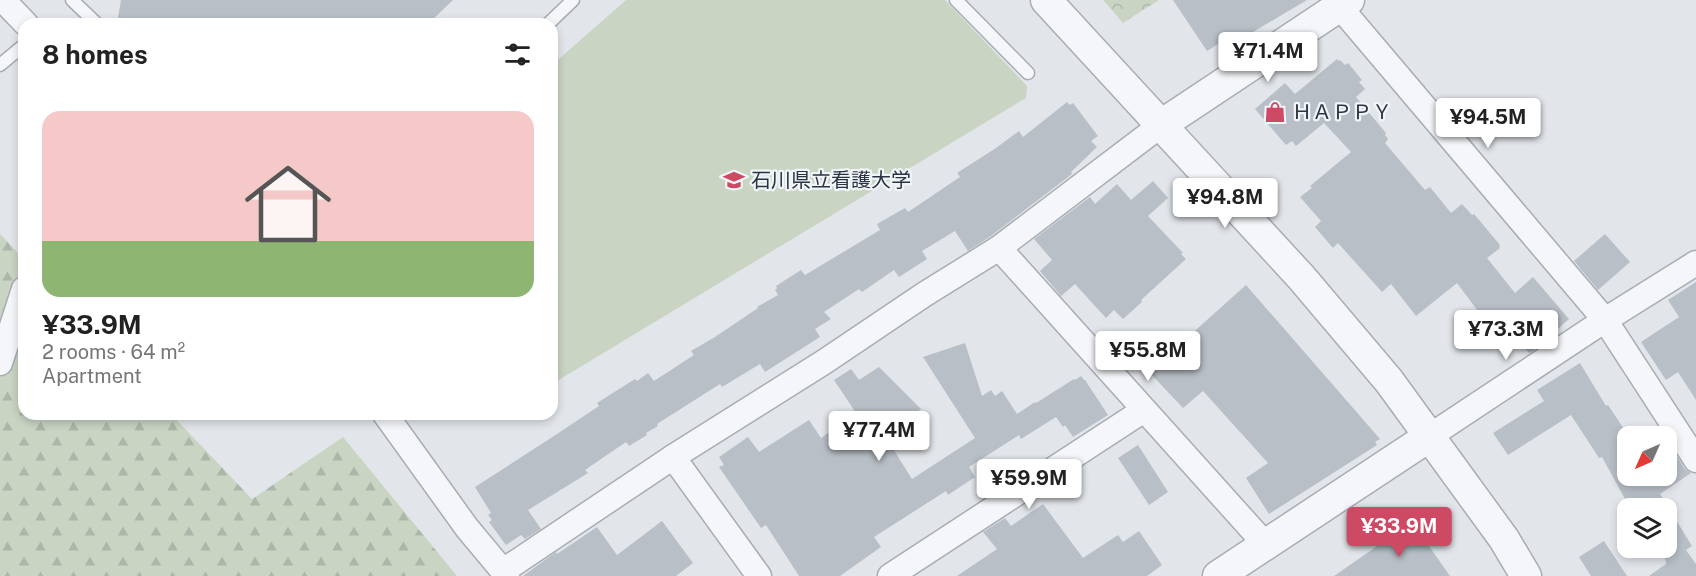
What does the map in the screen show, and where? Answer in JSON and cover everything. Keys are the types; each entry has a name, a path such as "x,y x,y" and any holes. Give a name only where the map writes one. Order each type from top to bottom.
{"street":[{"path":"3,0 20,18"},
{"path":"1046,0 1301,277 1389,381 1504,539 1526,576"},
{"path":"390,420 467,528 505,573 673,457 825,362 925,294 999,248 1161,125 1344,3 1605,320 1696,460"},
{"path":"999,248 1266,545"},
{"path":"1218,576 1605,320 1696,263"},
{"path":"0,363 18,308"},
{"path":"890,576 1144,410"},
{"path":"673,457 759,576"}],"lane":[{"path":"72,0 91,18"},
{"path":"554,18 573,0"},
{"path":"956,0 1028,73"},
{"path":"0,65 18,50"}],"green space":[{"name":"石川県立看護大学","path":"626,0 945,0 1027,86 1026,98 558,380 558,60"},
{"path":"1103,0 1159,0 1123,23"},
{"path":"0,234 18,253 18,420 177,420 252,499 343,437 457,576 0,576"}],"building":[{"path":"121,0 453,0 434,18 118,18"},
{"path":"1173,0 1307,0 1236,42 1232,35 1207,51"},
{"path":"1337,59 1345,65 1348,63 1362,80 1359,82 1365,89 1356,97 1386,133 1388,139 1385,143 1425,190 1430,187 1451,213 1462,204 1472,215 1474,214 1500,245 1500,248 1487,258 1515,293 1533,277 1569,319 1533,351 1529,353 1511,332 1501,342 1457,283 1416,316 1391,284 1382,292 1338,243 1333,248 1315,227 1321,221 1300,197 1351,152 1324,123 1296,146 1292,141 1286,145 1255,109 1285,83 1295,94"},
{"path":"1067,102 1070,105 1073,103 1098,136 1091,141 1097,147 1071,172 1072,174 968,251 955,231 922,251 927,259 899,277 894,270 862,292 859,289 824,312 831,319 815,329 820,337 765,372 760,364 722,387 720,384 657,424 658,426 646,433 647,435 629,446 626,442 585,470 588,473 528,510 541,529 525,539 521,535 506,545 489,522 492,520 488,515 491,513 475,487 599,406 597,403 635,379 637,381 648,373 654,381 694,355 691,351 778,295 775,290 776,286 801,270 805,275 880,230 877,224 905,208 908,212 960,177 957,173 1019,131 1023,137"},
{"path":"1153,181 1168,198 1148,216 1186,259 1123,319 1114,310 1106,318 1075,284 1061,296 1040,271 1052,260 1034,239 1090,197 1095,204 1117,184 1131,200"},
{"path":"1605,234 1630,262 1598,290 1574,261"},
{"path":"1696,282 1696,400 1678,372 1666,380 1641,342 1679,317 1668,300"},
{"path":"1246,285 1380,439 1375,442 1377,445 1269,514 1246,478 1268,463 1203,391 1183,408 1149,372"},
{"path":"965,343 982,396 991,390 995,396 1002,391 1017,414 1081,376 1108,415 1073,437 1056,417 1021,439 1019,435 969,467 975,477 948,495 946,491 874,537 881,547 840,576 799,576 766,525 761,528 719,467 724,465 719,457 748,437 759,452 809,420 821,438 856,413 834,380 851,369 859,380 879,367 921,409 889,433 894,440 890,444 912,479 975,438 923,357"},
{"path":"1580,363 1606,406 1608,405 1622,426 1617,426 1617,484 1602,457 1599,458 1571,415 1508,455 1493,433 1544,401 1537,390"},
{"path":"1138,445 1168,492 1149,505 1118,458"},
{"path":"1677,456 1684,468 1691,473 1677,482"},
{"path":"1618,486 1672,486 1660,494 1662,498 1625,498"},
{"path":"1043,504 1083,558 1118,535 1123,542 1139,531 1162,565 1147,576 957,576 997,549 983,532 1005,518 1011,526"},
{"path":"662,521 693,563 676,576 523,576 597,527 617,555"},
{"path":"1412,522 1450,576 1334,576"},
{"path":"1677,522 1692,546 1686,550 1696,564 1696,576 1649,576 1666,564 1664,558 1677,558"},
{"path":"1604,541 1627,576 1591,576 1579,557"}],"place":[{"name":"ＨＡＰＰＹ","path":"1275,112"},
{"name":"石川県立看護大学","path":"734,180"}]}
